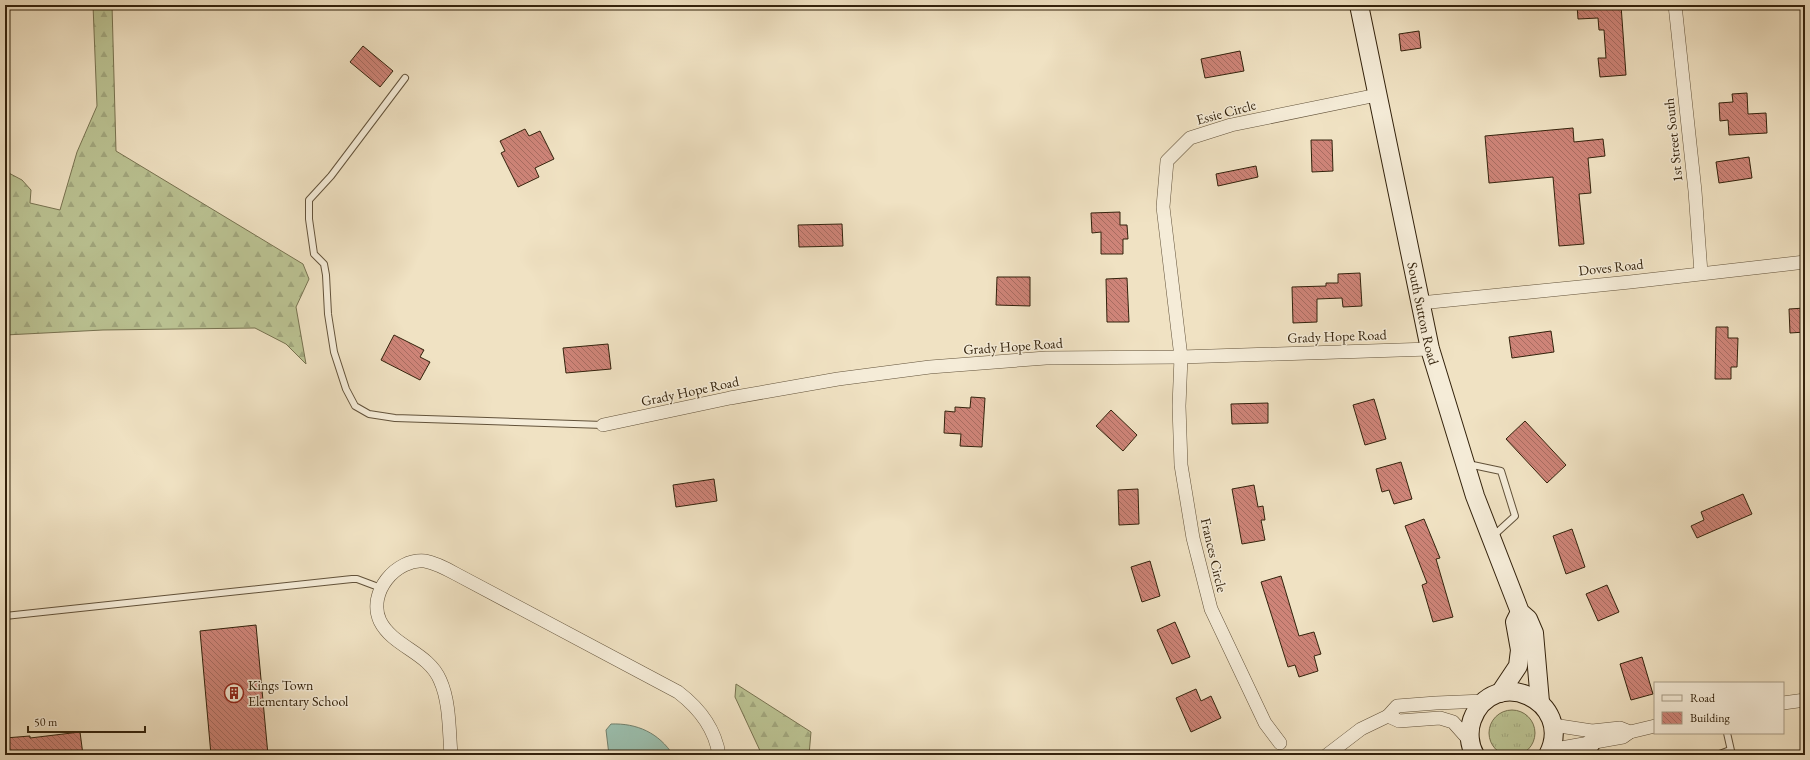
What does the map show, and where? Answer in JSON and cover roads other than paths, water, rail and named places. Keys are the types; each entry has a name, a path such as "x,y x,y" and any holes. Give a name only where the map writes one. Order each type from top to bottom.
{"main road":[{"name":"South Sutton Road","path":"1359,5 1430,349 1464,463 1491,538 1520,612 1528,619 1534,633 1540,702"},
{"path":"1500,693 1518,666 1520,650 1515,622 1520,612"},
{"path":"1472,747 1470,726 1475,712 1484,701 1500,693 1514,691 1528,694 1540,702 1548,712 1553,725 1554,737 1549,752"}],"street":[{"name":"1st Street South","path":"1675,5 1694,184 1701,273"},
{"name":"Essie Circle","path":"1181,357 1163,207 1167,161 1190,138 1231,125 1377,94"},
{"name":"Doves Road","path":"1420,303 1630,282 1805,262"},
{"name":"Grady Hope Road","path":"603,425 730,398 838,379 930,367 1046,358 1181,357 1430,349"},
{"name":"Frances Circle","path":"1181,357 1179,406 1181,465 1193,538 1210,609 1265,723 1280,743"},
{"path":"451,755 445,696 440,680 433,668 424,658 392,637 384,629 379,618 378,603 381,588 394,571 403,565 415,562 425,561 456,574 678,692 700,710 709,724 719,755"},
{"path":"1784,703 1805,700"},
{"path":"1327,755 1361,730 1388,716 1397,706 1484,701"},
{"path":"1388,716 1399,721 1440,718 1453,722 1472,747"},
{"path":"1553,725 1592,731 1620,728 1630,732"},
{"path":"1549,752 1569,745 1587,749 1623,737 1630,732 1654,726"}],"lane":[{"path":"405,78 345,158 309,200 309,219 314,254 324,264 326,275 328,314 334,352 346,389 355,406 369,414 396,418 603,425"},
{"path":"1464,463 1501,471 1515,516 1491,538"},
{"path":"5,616 352,578 357,578 381,588"},
{"path":"1717,755 1731,752 1727,734"}],"place":[{"name":"Kings Town Elementary School","path":"234,693"}]}
